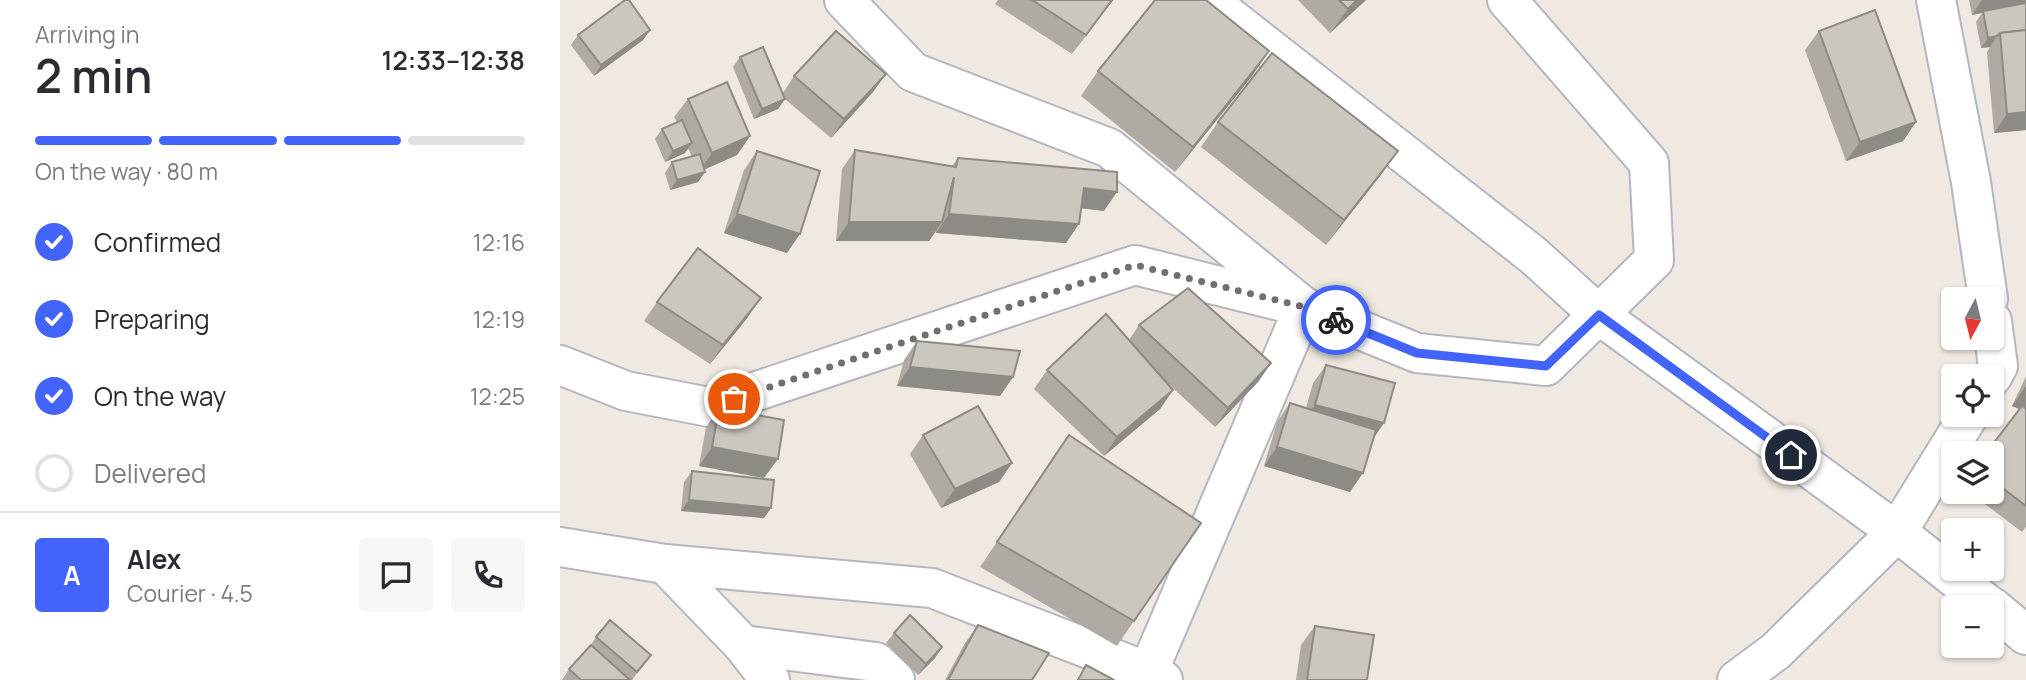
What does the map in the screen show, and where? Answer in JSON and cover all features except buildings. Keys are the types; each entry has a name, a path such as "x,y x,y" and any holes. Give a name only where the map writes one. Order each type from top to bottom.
{"street":[{"path":"844,0 913,72 1109,148 1304,307"},
{"path":"1208,0 1534,256 1599,315 1898,533 1976,595"},
{"path":"560,365 626,391 709,407 1135,265 1304,307 1417,353 1546,366 1654,260 1649,163 1507,0"},
{"path":"1936,0 1971,183 1986,287"},
{"path":"560,547 665,564 932,588 1156,676 1304,307"},
{"path":"1737,680 1776,651 1898,533 1962,427"},
{"path":"665,564 743,646 770,680"},
{"path":"2004,617 2026,635"},
{"path":"743,646 876,662 895,680"}],"way so far":[{"path":"734,399 1135,265 1304,307 1336,320"}],"route":[{"path":"1336,320 1417,353 1546,366 1599,315 1791,455"}]}
